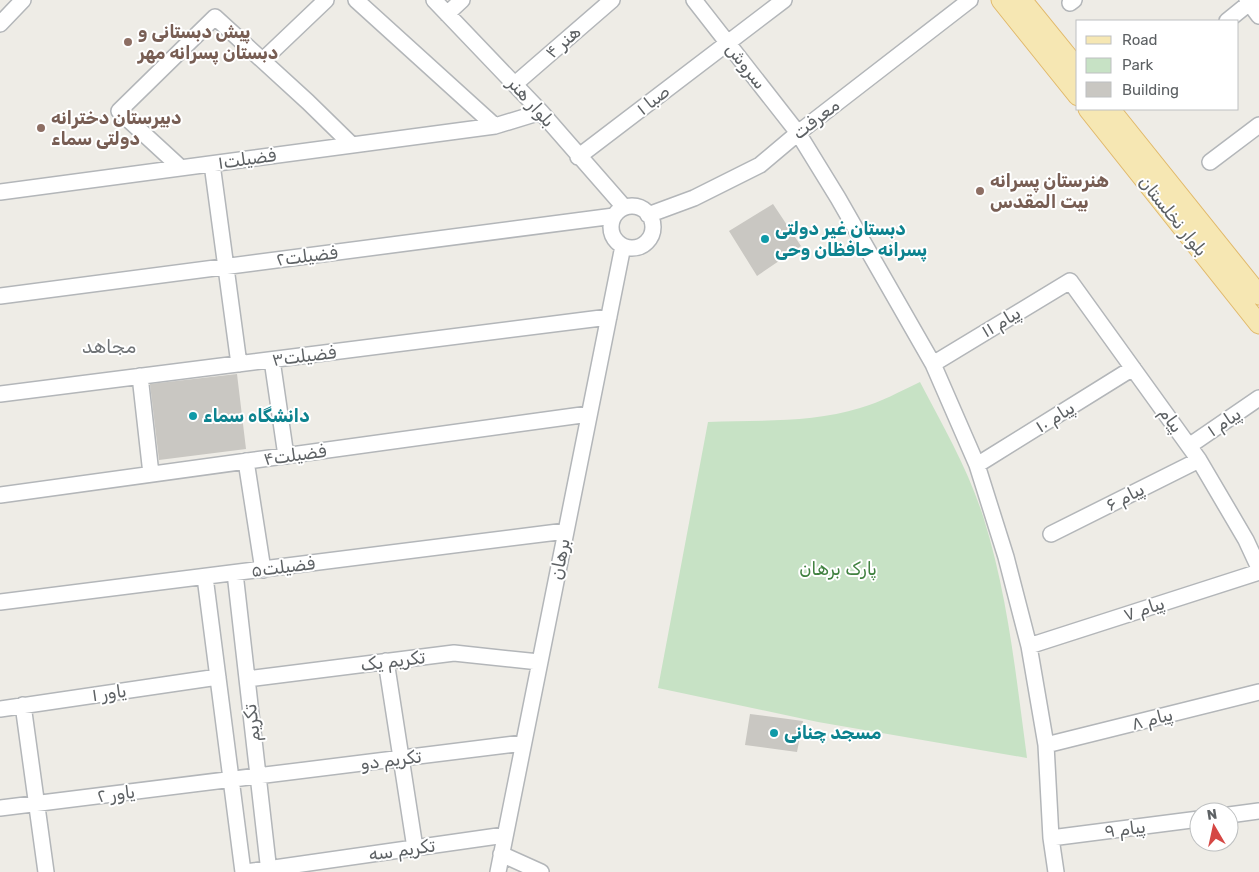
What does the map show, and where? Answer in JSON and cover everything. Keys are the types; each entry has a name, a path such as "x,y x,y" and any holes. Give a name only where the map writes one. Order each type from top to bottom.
{"main road":[{"path":"1001,0 1076,94"},
{"path":"1022,0 1076,67"},
{"name":"بلوار نخلستان","path":"1089,110 1259,324"},
{"name":"بلوار نخلستان","path":"1111,110 1259,295"}],"street":[{"path":"0,24 23,0"},
{"path":"262,60 326,0"},
{"path":"356,0 495,126"},
{"name":"بلوار هنر","path":"434,0 542,112 578,156 619,212"},
{"path":"447,14 462,0"},
{"name":"هنر ۴","path":"514,84 612,0"},
{"name":"سروش","path":"694,0 798,133 838,198 933,364 977,465 1006,557 1029,646 1046,745 1051,838 1056,872"},
{"name":"صبا ۱","path":"578,156 784,0"},
{"name":"معرفت","path":"648,215 694,198 760,165 798,133 970,0"},
{"path":"1228,20 1250,1 1259,16"},
{"path":"181,168 119,111 214,17 352,145"},
{"name":"فضیلت۱","path":"0,192 495,126 542,112"},
{"path":"1210,162 1259,125"},
{"path":"212,164 239,364"},
{"path":"635,206 644,210 648,215 652,221 653,228 648,241 636,248 623,246 617,242 611,230 619,212 635,206"},
{"name":"فضیلت۲","path":"0,296 225,267 619,212"},
{"name":"برهان","path":"498,872 623,246"},
{"name":"پیام ۱۱","path":"933,364 1070,281"},
{"name":"پیام","path":"1070,281 1253,537 1259,568"},
{"name":"فضیلت۳","path":"0,394 608,317"},
{"path":"272,360 286,456"},
{"name":"پیام ۱۰","path":"977,465 1133,368"},
{"path":"140,376 151,474"},
{"name":"پیام ۱","path":"1189,446 1259,398"},
{"name":"فضیلت۴","path":"0,494 589,414"},
{"name":"پیام ۶","path":"1051,534 1199,460"},
{"path":"246,461 263,570"},
{"name":"فضیلت۵","path":"0,602 566,531"},
{"name":"پیام ۷","path":"1029,646 1259,572"},
{"name":"تکریم","path":"235,573 269,870"},
{"name":"تکریم","path":"205,577 244,872"},
{"name":"تکریم یک","path":"247,679 454,653 540,662"},
{"path":"386,662 415,848"},
{"name":"یاور ۱","path":"0,709 218,677"},
{"name":"پیام ۸","path":"1046,745 1259,692"},
{"path":"23,705 46,872"},
{"name":"تکریم دو","path":"231,779 523,743"},
{"name":"یاور ۲","path":"0,808 231,779"},
{"path":"1239,814 1259,811"},
{"name":"پیام ۹","path":"1051,838 1189,820"},
{"name":"تکریم سه","path":"244,872 269,870 505,835"},
{"path":"501,854 541,872"}],"green space":[{"name":"پارک برهان","path":"920,382 970,481 992,546 1015,666 1027,758 818,722 658,688 708,422 785,420 842,413 876,403"}],"building":[{"name":"دبستان غیر دولتی پسرانه حافظان وحی","path":"773,204 801,246 757,276 729,231"},
{"name":"دانشگاه سماء","path":"237,374 246,449 159,460 150,384"},
{"name":"مسجد چنانی","path":"750,714 803,721 797,752 745,745"}],"place":[{"name":"پیش دبستانی و دبستان پسرانه مهر","path":"128,42"},
{"name":"دبیرستان دخترانه دولتی سماء","path":"41,128"},
{"name":"هنرستان پسرانه بیت المقدس","path":"980,191"},
{"name":"دبستان غیر دولتی پسرانه حافظان وحی","path":"765,239"},
{"name":"دانشگاه سماء","path":"193,416"},
{"name":"مسجد چنانی","path":"774,733"}],"district":[{"name":"مجاهد","path":"109,346"}]}
